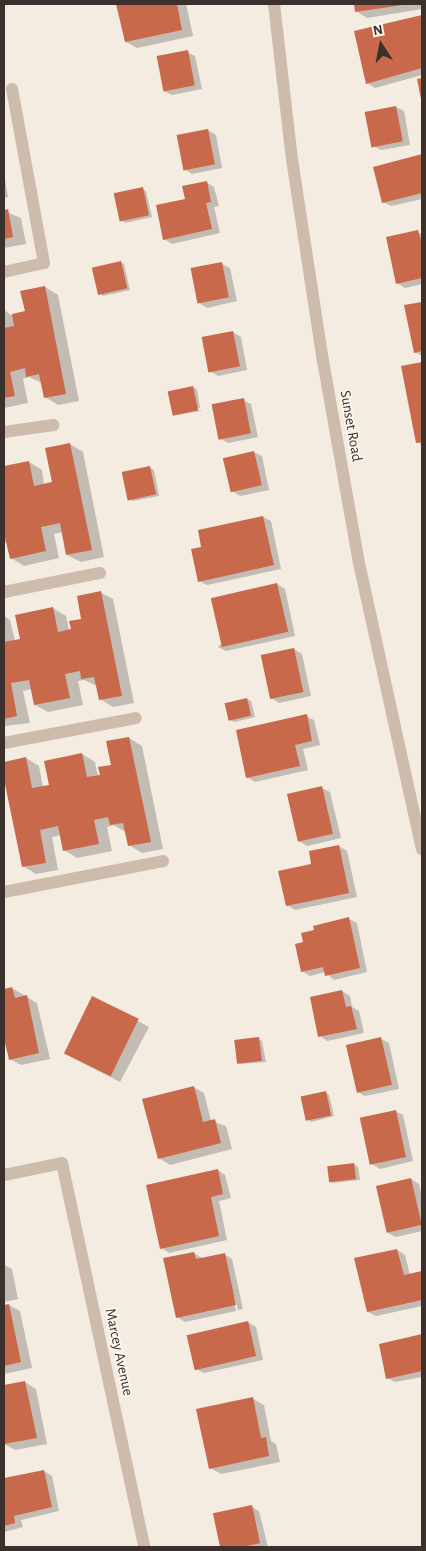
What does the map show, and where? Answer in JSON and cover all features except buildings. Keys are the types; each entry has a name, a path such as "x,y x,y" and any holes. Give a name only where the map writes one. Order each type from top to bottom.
{"street":[{"name":"Sunset Road","path":"274,4 292,159 323,361 359,563 422,850"},
{"path":"4,272 44,262 12,89"},
{"path":"4,432 54,425"},
{"path":"4,592 100,572"},
{"path":"4,743 136,718"},
{"path":"4,892 163,861"},
{"name":"Marcey Avenue","path":"4,1175 62,1163 144,1547"}]}
